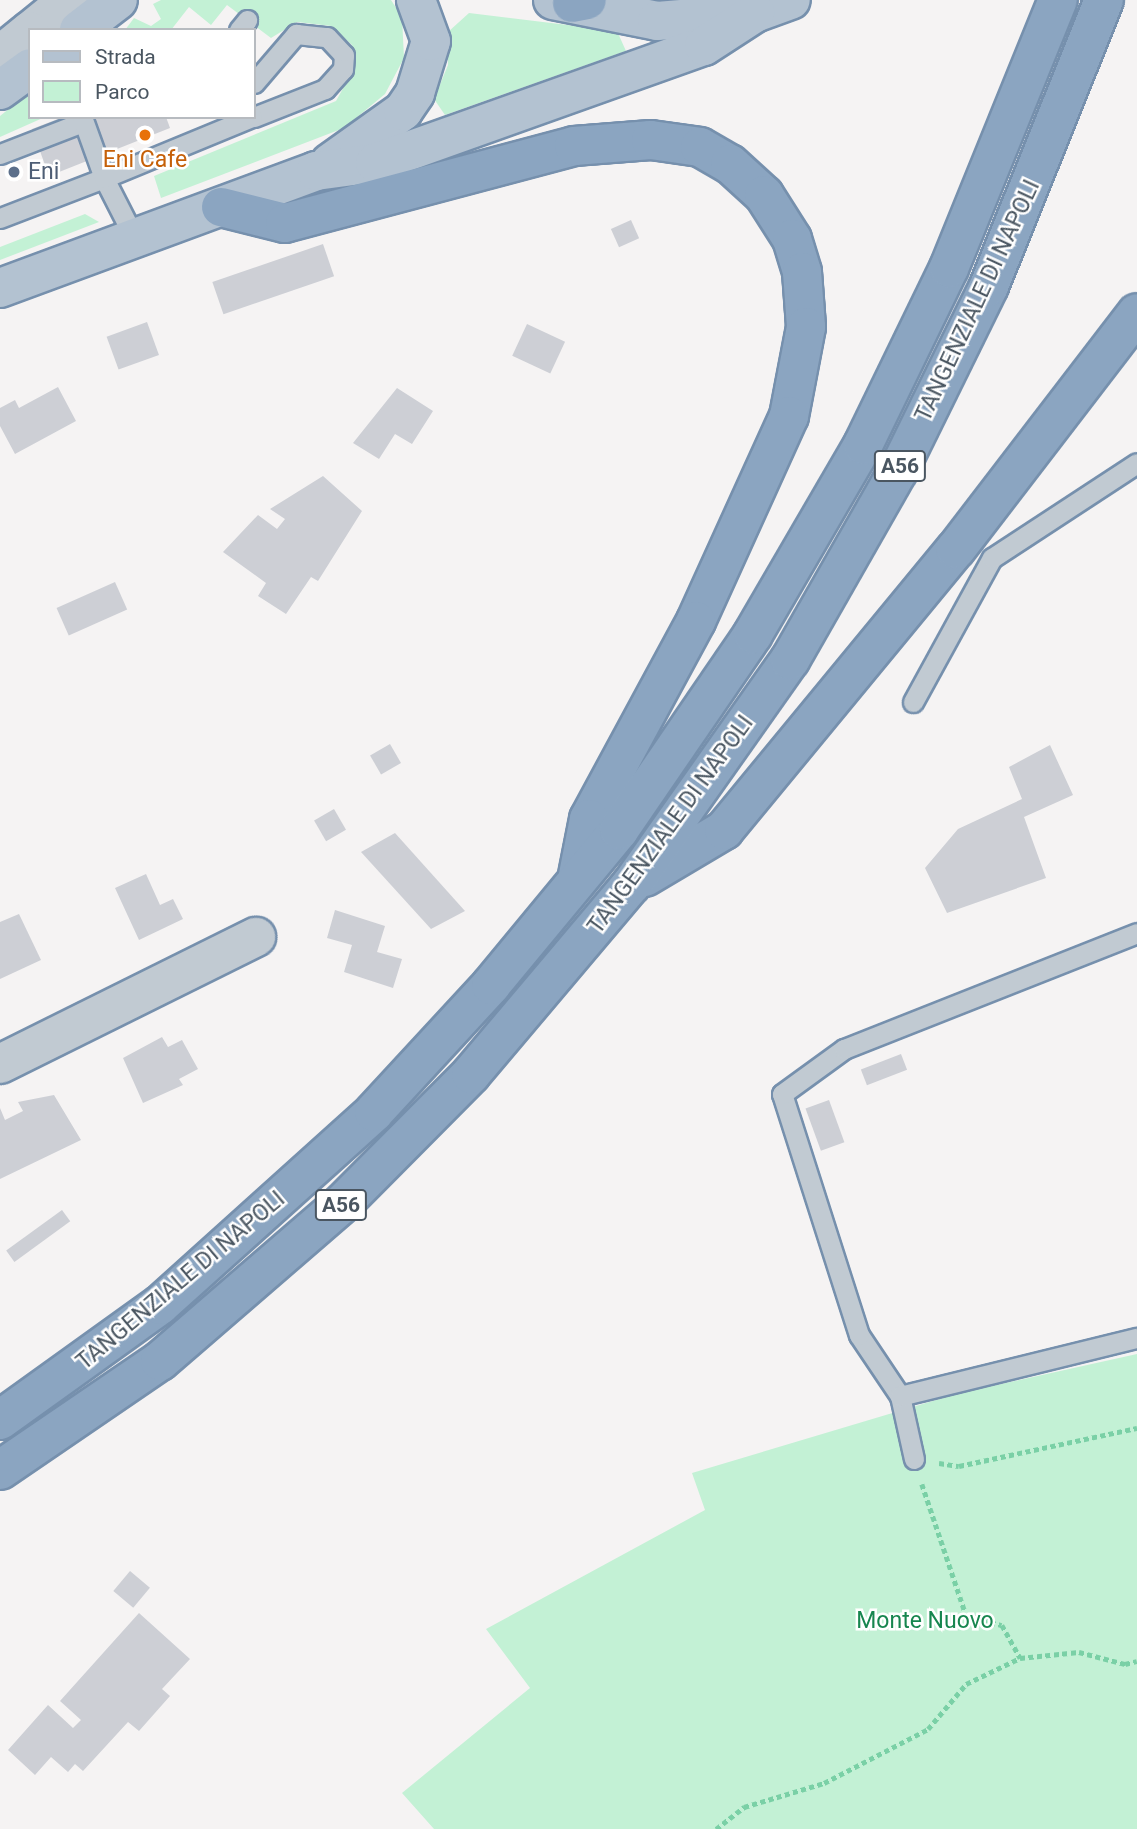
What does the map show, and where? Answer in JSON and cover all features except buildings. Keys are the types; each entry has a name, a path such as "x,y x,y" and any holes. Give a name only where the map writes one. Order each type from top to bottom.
{"highway":[{"name":"TANGENZIALE DI NAPOLI","path":"0,1469 160,1361 344,1202 471,1074 631,885 790,660 898,471 989,286 1103,5"},
{"name":"TANGENZIALE DI NAPOLI","path":"0,1420 129,1330 311,1172 435,1046 576,884 688,735 816,532 909,357 1054,10"},
{"path":"221,206 285,223 574,146 651,140 700,147 730,164 764,195 792,239 806,327 789,416 696,621 589,818 576,884"},
{"path":"631,885 724,830 956,550 1137,313"}],"main road":[{"path":"316,171 386,125 415,93 431,41 416,0"},
{"path":"0,288 316,171 375,163 704,46 755,13 791,0"},
{"path":"571,1 657,21 755,13"},
{"path":"0,90 28,69"}],"street":[{"path":"39,28 93,14"},
{"path":"0,55 28,32"},
{"path":"0,1064 256,937"}],"lane":[{"path":"256,81 296,34 327,37 344,55 343,69 325,89 256,115"},
{"path":"0,218 104,178 205,126 241,119"},
{"path":"0,154 83,120 104,178 134,237"},
{"path":"913,702 992,558 1137,463"},
{"path":"914,1459 900,1396 859,1335 782,1094 844,1049 1137,933"},
{"path":"900,1396 1137,1338"}],"path":[{"path":"1020,1658 1002,1625 966,1615 914,1459 960,1466 1137,1428"},
{"path":"716,1829 744,1807 824,1783 928,1729 966,1684 1020,1658 1079,1651 1125,1664 1137,1661"}],"green space":[{"path":"161,0 391,0 402,17 404,58 385,94 344,128 161,198 154,176 336,101 355,67 352,45 331,26 297,22 271,38 227,5 211,25 189,7 173,28 126,28 134,18 151,26 161,19 153,4"},
{"path":"469,13 617,31 626,51 445,115 434,99 448,65 448,32"},
{"path":"28,94 28,119 40,119 0,137 0,116"},
{"path":"85,214 99,222 0,260 0,247"},
{"name":"Monte Nuovo","path":"1137,1354 1137,1829 434,1829 402,1793 530,1688 486,1629 705,1510 692,1473 956,1394"}],"place":[{"name":"Eni Cafe","path":"145,135"},
{"name":"Eni","path":"14,172"}]}
